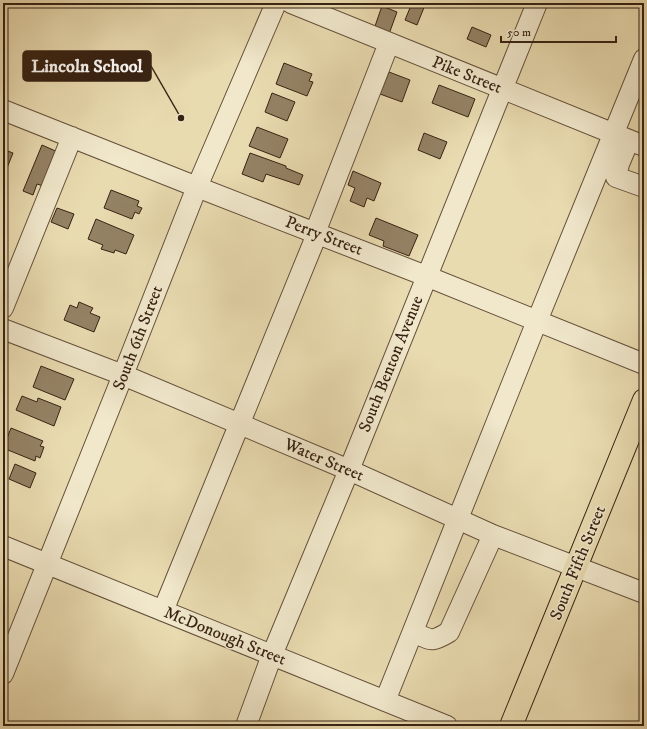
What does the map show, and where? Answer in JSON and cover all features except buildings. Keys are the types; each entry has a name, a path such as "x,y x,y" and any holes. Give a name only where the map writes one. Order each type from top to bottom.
{"main road":[{"name":"South Fifth Street","path":"511,726 577,568 644,400"}],"street":[{"name":"South 6th Street","path":"4,666 48,564 197,187 276,3"},
{"name":"Pike Street","path":"291,3 629,140"},
{"name":"South Benton Avenue","path":"246,726 272,655 349,470 537,3"},
{"path":"163,611 317,234 318,225 389,43"},
{"path":"644,59 629,140 619,164 616,177 644,187"},
{"name":"Perry Street","path":"3,110 426,276 644,364"},
{"path":"3,308 72,137"},
{"path":"385,701 537,321 629,140"},
{"name":"Water Street","path":"3,329 123,375 240,424 349,470 493,535 644,593"},
{"path":"413,632 428,639 436,640 449,632 493,535"},
{"name":"McDonough Street","path":"3,546 447,726"}],"place":[{"name":"Lincoln School","path":"181,118"}]}
